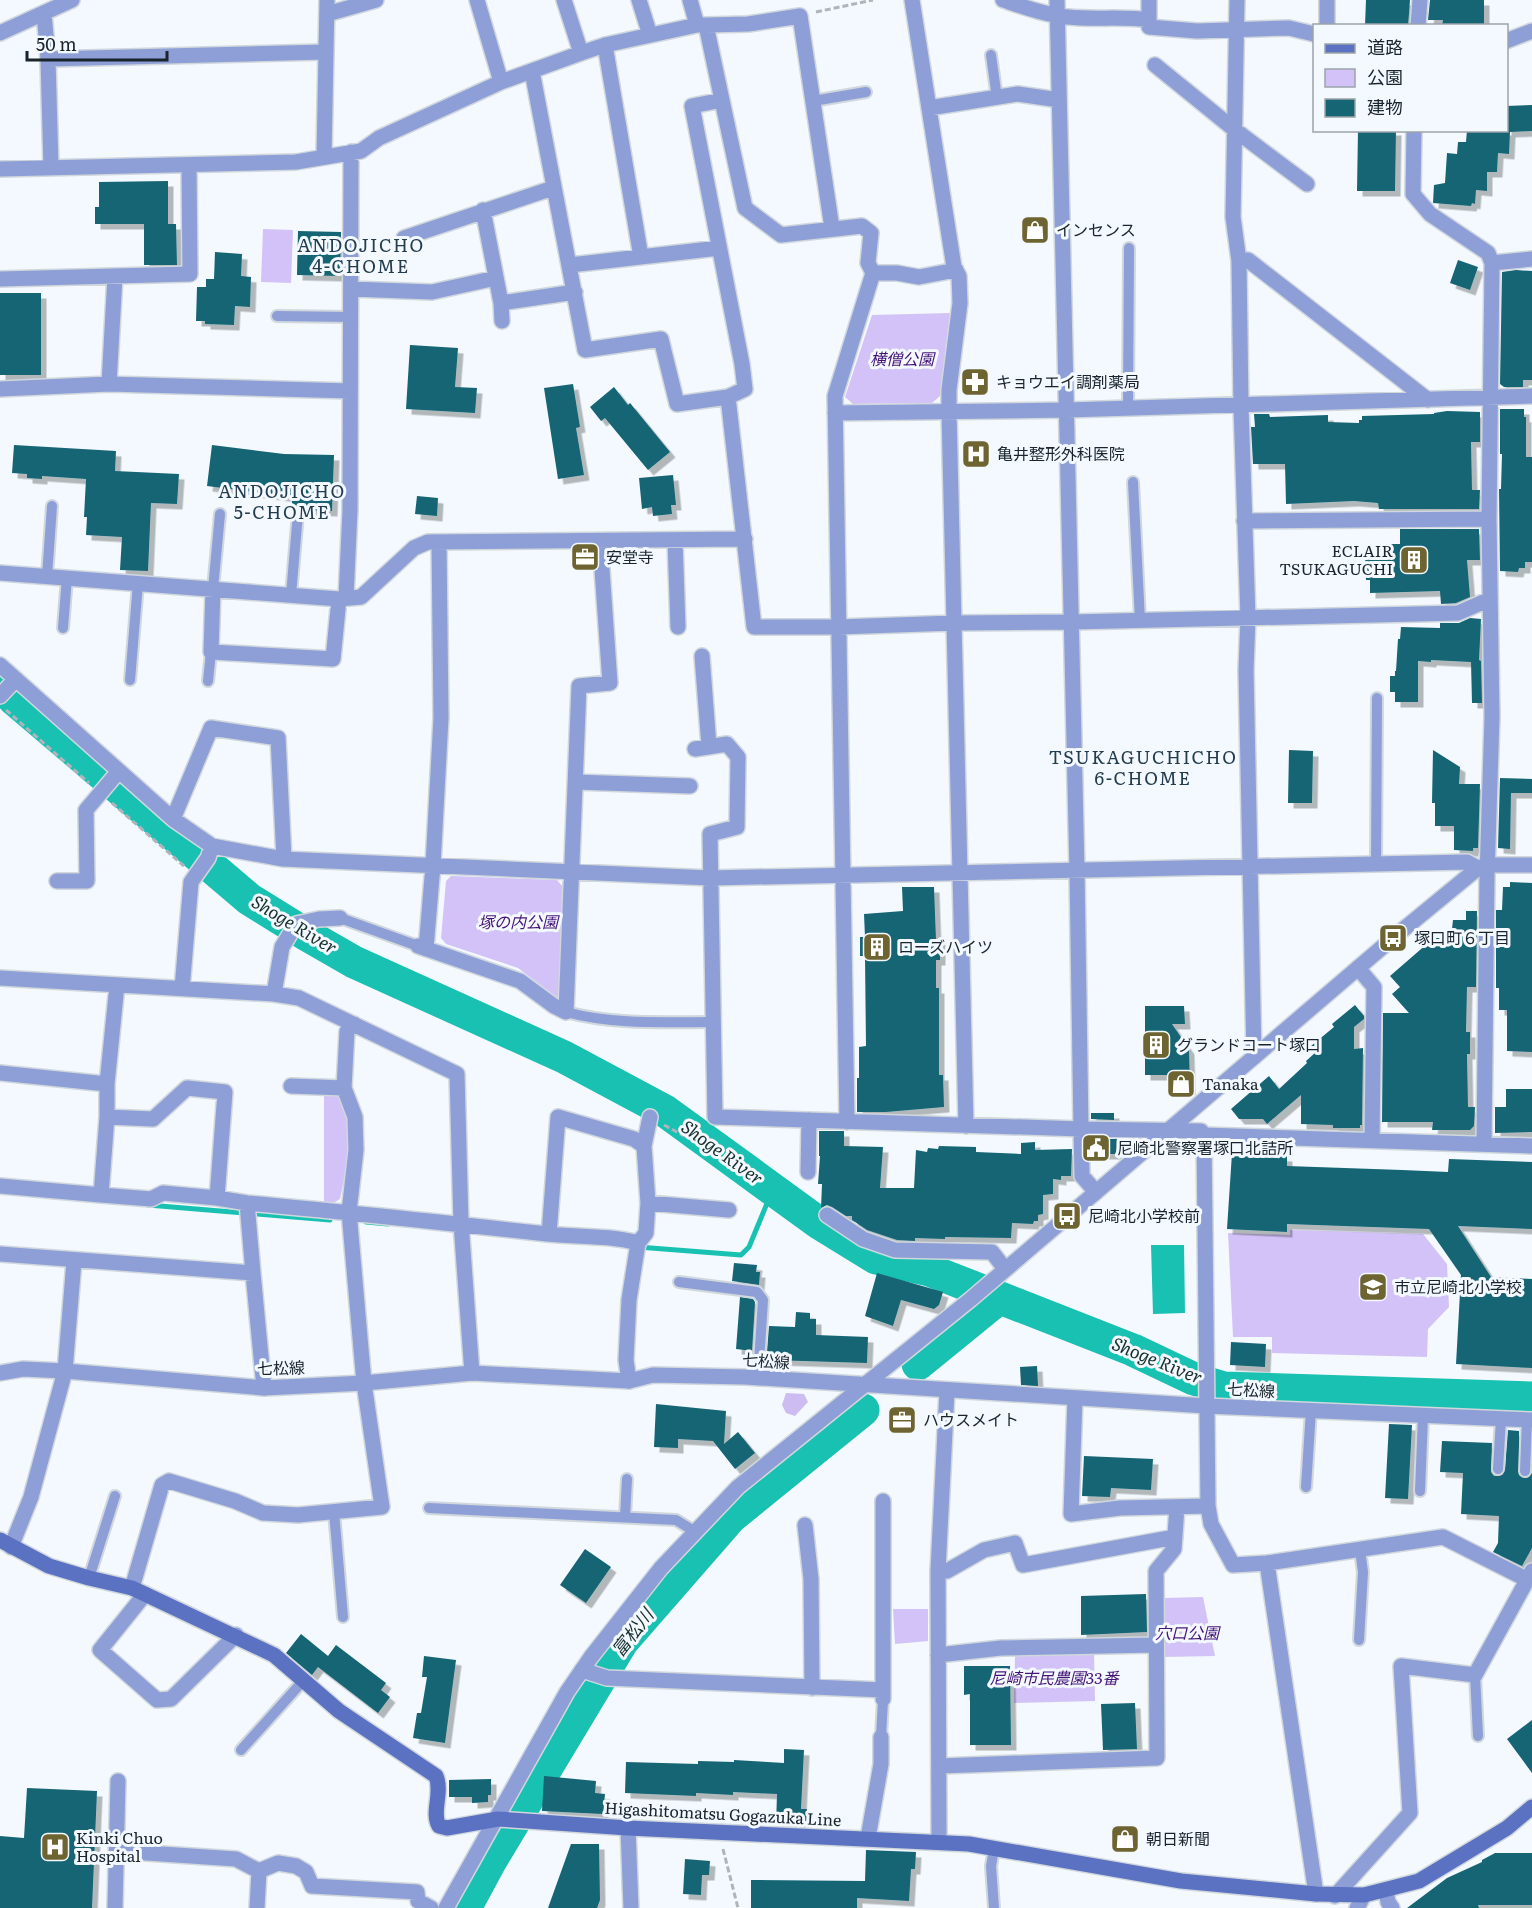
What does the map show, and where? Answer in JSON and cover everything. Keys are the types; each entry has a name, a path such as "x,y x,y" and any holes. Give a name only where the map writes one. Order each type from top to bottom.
{"main road":[{"name":"Higashitomatsu Gogazuka Line","path":"6,1543 49,1566 139,1591 274,1655 339,1711 436,1776 440,1785 436,1820 440,1826 447,1828 498,1819 628,1828 969,1844 1181,1881 1335,1896 1361,1902 1386,1891 1419,1881 1506,1828 1532,1807"}],"street":[{"path":"0,33 72,0"},
{"path":"324,157 327,7 376,0"},
{"path":"477,0 501,82"},
{"path":"564,0 581,53"},
{"path":"639,0 650,35"},
{"path":"690,0 702,25 722,100 746,208 782,235 862,226 871,233 868,263 873,273 835,396 847,1122"},
{"path":"912,0 956,270 959,276 960,303 949,390 949,412 966,1126"},
{"path":"1003,0 1057,7 1067,17 1128,17 1149,20"},
{"path":"1149,0 1149,27 1197,32 1289,28 1313,34"},
{"path":"1237,0 1233,218 1239,261 1248,618 1246,670 1254,1057"},
{"path":"1327,0 1327,24"},
{"path":"1418,24 1420,0"},
{"path":"1057,7 1072,622 1082,1176 1096,1192"},
{"path":"44,13 48,59 51,167"},
{"path":"0,169 296,162 361,151 379,138 501,82 605,45 702,25 748,24 800,16 832,228"},
{"path":"1508,40 1532,31"},
{"path":"605,45 641,257"},
{"path":"48,59 325,52"},
{"path":"1155,65 1235,130 1307,184"},
{"path":"532,71 585,350 661,339 677,404 728,397 745,389 692,106 722,100"},
{"path":"929,108 1018,94 1059,100"},
{"path":"1414,132 1413,194 1430,214 1488,252 1492,263 1489,519 1492,717 1483,867 1484,1144"},
{"path":"213,589 211,652 333,660 342,599 350,510 351,152"},
{"path":"0,279 190,274 189,165"},
{"path":"404,238 554,188"},
{"path":"483,210 501,303 502,321"},
{"path":"570,265 719,248"},
{"path":"1492,263 1532,259"},
{"path":"1239,261 1248,260 1428,400"},
{"path":"873,273 897,273 919,277 956,270"},
{"path":"109,384 115,276"},
{"path":"351,289 432,292 496,278"},
{"path":"501,303 575,292"},
{"path":"0,389 109,384 350,391"},
{"path":"835,413 1067,410 1532,396"},
{"path":"728,397 754,627 1458,613 1490,598"},
{"path":"1244,521 1489,519"},
{"path":"0,573 342,599 361,597 421,544 745,539"},
{"path":"675,540 678,627"},
{"path":"439,542 441,718 433,865 422,948 520,981 566,1012 579,686 610,683 600,541"},
{"path":"702,656 702,748 727,744 738,757 738,827 710,834 715,1117 1197,1132 1532,1146"},
{"path":"0,665 9,687 173,819 210,852 284,859 710,878 1467,862 1483,867 1532,865"},
{"path":"173,819 211,728 278,738 284,859"},
{"path":"57,882 87,881 86,810 117,774"},
{"path":"576,782 690,786"},
{"path":"182,989 191,882 210,852"},
{"path":"446,1908 498,1819 567,1692 595,1674 661,1568 694,1531 738,1487 971,1299 1254,1057 1366,978 1483,867"},
{"path":"274,994 282,947 296,924 319,919 340,918"},
{"path":"0,978 274,994 299,998 457,1074 461,1223 472,1373"},
{"path":"1366,978 1372,1139"},
{"path":"101,1195 107,1118 107,1084 117,986"},
{"path":"236,1635 171,1700 157,1701 100,1650 139,1591 162,1485 169,1481 235,1501 263,1513 298,1515 382,1507 364,1383 349,1212 356,1150 355,1117 344,1088 346,1032 354,1024"},
{"path":"0,1074 107,1084"},
{"path":"291,1086 344,1088"},
{"path":"107,1118 153,1119 187,1088 225,1092 218,1198"},
{"path":"549,1234 558,1117 634,1140 644,1146"},
{"path":"629,1381 626,1360 629,1300 637,1246 646,1233 648,1203 644,1146 650,1117"},
{"path":"808,1172 809,1120"},
{"path":"1197,1132 1206,1368 1208,1506 1210,1524 1233,1565 1267,1563 1443,1537 1530,1575 1475,1675 1401,1666 1410,1813 1335,1896"},
{"path":"0,1186 151,1199 163,1193 218,1198 247,1203 461,1223 549,1234 626,1239 637,1246"},
{"path":"247,1203 264,1388"},
{"path":"648,1203 729,1210"},
{"path":"827,1215 863,1239 895,1250 992,1252 1002,1272"},
{"path":"0,1254 253,1274"},
{"path":"6,1543 31,1497 65,1371 74,1261"},
{"name":"七松線","path":"0,1373 23,1370 65,1371 264,1388 364,1383 472,1373 629,1381 653,1375 758,1378 1075,1398 1206,1399 1311,1410 1423,1417 1530,1420"},
{"path":"939,1842 938,1571 947,1390"},
{"path":"1075,1398 1071,1514 1120,1508 1208,1506"},
{"path":"595,1674 812,1688 883,1695 883,1501"},
{"path":"940,1766 1157,1758 1156,1571 1174,1549 1176,1506"},
{"path":"805,1525 811,1579 812,1688"},
{"path":"938,1571 947,1571 984,1550 1015,1543 1023,1565 1175,1537"},
{"path":"1267,1563 1316,1894"},
{"path":"938,1655 1001,1648 1155,1645"},
{"path":"868,1838 880,1764 881,1737"},
{"path":"115,1908 118,1781"},
{"path":"628,1828 631,1908"},
{"path":"117,1851 236,1859 259,1871"},
{"path":"259,1871 278,1863 296,1866 306,1872 312,1886 417,1892 418,1901 431,1908"},
{"path":"257,1908 259,1871"},
{"path":"1386,1891 1392,1908"}],"lane":[{"path":"991,55 997,98"},
{"path":"813,101 866,92"},
{"path":"1128,408 1129,248"},
{"path":"277,316 351,317"},
{"path":"1133,482 1140,620"},
{"path":"47,576 52,506"},
{"path":"291,595 298,513"},
{"path":"213,589 220,514"},
{"path":"63,628 67,577"},
{"path":"130,680 138,583"},
{"path":"208,681 211,652"},
{"path":"1376,864 1377,698"},
{"path":"340,918 422,948"},
{"path":"566,1012 603,1020 713,1022"},
{"path":"679,1282 757,1292 764,1300 758,1378"},
{"path":"1306,1487 1311,1410"},
{"path":"1420,1491 1423,1417"},
{"path":"1498,1469 1501,1419"},
{"path":"1525,1471 1530,1420"},
{"path":"625,1517 627,1479"},
{"path":"89,1578 115,1496"},
{"path":"429,1508 676,1520 694,1531"},
{"path":"334,1512 343,1617"},
{"path":"1359,1640 1363,1572 1360,1550"},
{"path":"1475,1675 1478,1736"},
{"path":"241,1750 303,1681"},
{"path":"881,1737 883,1695"},
{"path":"994,1849 991,1866 994,1908"}],"path":[{"path":"800,16 873,0"},
{"path":"650,1117 688,1138"},
{"path":"722,1843 738,1908"}],"green space":[{"path":"263,229 293,230 291,283 261,282"},
{"name":"横僧公園","path":"950,313 940,396 932,403 853,404 845,397 872,315"},
{"name":"塚の内公園","path":"451,876 557,880 564,888 559,999 518,968 446,944 441,938 446,881"},
{"path":"324,1092 342,1097 348,1124 345,1172 340,1199 335,1202 324,1202"},
{"path":"1290,1230 1423,1234 1447,1264 1449,1307 1428,1329 1427,1357 1272,1353 1272,1337 1233,1337 1228,1233 1290,1235"},
{"name":"穴口公園","path":"1203,1597 1215,1656 1164,1657 1164,1598"},
{"path":"893,1609 928,1609 928,1641 895,1644"},
{"name":"尼崎市民農園33番","path":"1094,1654 1095,1701 1014,1703 1015,1656"}],"shaded area":[{"path":"1151,1245 1184,1245 1185,1313 1153,1314"},
{"path":"786,1393 804,1394 808,1402 795,1416 786,1413 782,1405"}],"building":[{"path":"1366,0 1410,0 1408,24 1365,24"},
{"path":"1430,0 1484,0 1484,24 1442,24 1443,20 1428,20"},
{"path":"1532,105 1532,131 1510,132 1509,154 1498,153 1497,172 1487,172 1487,191 1476,190 1475,204 1472,203 1471,206 1433,203 1434,185 1445,183 1447,153 1457,154 1458,142 1466,142 1467,132 1508,132 1508,106"},
{"path":"1358,132 1396,132 1395,191 1357,191"},
{"path":"168,181 168,224 176,224 177,265 144,265 144,224 95,224 95,207 99,207 99,182"},
{"path":"298,231 341,232 340,276 297,275"},
{"path":"215,252 242,254 241,276 251,277 250,307 235,306 234,325 205,324 205,321 196,321 197,287 206,287 206,279 214,279"},
{"path":"1458,260 1478,267 1470,290 1450,283"},
{"path":"1532,271 1532,380 1523,380 1523,387 1504,387 1500,384 1502,272"},
{"path":"0,293 41,293 41,375 0,375"},
{"path":"410,345 458,348 455,387 477,388 475,413 406,409"},
{"path":"573,384 580,427 576,428 584,475 558,479 544,388"},
{"path":"614,387 670,452 648,470 605,418 601,421 590,407"},
{"path":"1500,409 1524,409 1526,457 1532,457 1532,562 1525,562 1525,568 1519,568 1518,572 1500,571 1499,489 1501,489 1502,454 1500,454"},
{"path":"1447,411 1480,412 1480,442 1471,442 1472,490 1480,490 1479,509 1379,509 1378,503 1354,501 1286,504 1285,464 1253,464 1251,427 1255,427 1254,414 1269,414 1270,417 1328,415 1328,422 1359,423 1362,416 1434,414"},
{"path":"14,445 116,451 115,471 179,474 177,504 151,503 148,571 120,570 122,537 86,535 87,517 84,517 86,479 42,476 42,479 27,478 27,474 12,473"},
{"path":"212,445 284,454 334,455 332,511 305,510 298,506 292,509 292,497 207,486"},
{"path":"673,475 676,505 671,505 672,514 653,516 652,507 642,509 639,478"},
{"path":"417,496 438,498 437,516 415,514"},
{"path":"1400,529 1479,529 1480,560 1467,560 1470,597 1456,603 1441,604 1440,591 1370,593 1370,580 1366,580 1365,553 1379,553 1379,544 1400,544"},
{"path":"1470,618 1481,619 1479,660 1481,661 1482,703 1472,703 1471,662 1431,660 1431,662 1418,661 1418,702 1395,702 1395,692 1390,692 1390,676 1395,676 1401,627 1440,628 1440,623 1459,623"},
{"path":"1289,750 1313,751 1312,803 1288,803"},
{"path":"1433,750 1460,767 1459,784 1480,784 1478,848 1473,848 1473,851 1454,850 1454,826 1435,826 1435,803 1432,803"},
{"path":"1500,778 1532,779 1532,793 1511,793 1510,849 1498,848"},
{"path":"1510,882 1532,883 1532,1052 1507,1051 1507,1010 1499,1010 1499,988 1496,988 1496,910 1502,910 1503,887 1510,887"},
{"path":"902,887 934,887 936,940 940,939 940,960 936,960 936,988 939,988 939,1075 943,1075 944,1107 857,1112 859,1047 866,1046 865,956 860,956 860,937 865,937 864,914 903,911"},
{"path":"1466,911 1477,911 1476,987 1467,987 1466,1032 1470,1032 1470,1054 1467,1054 1468,1107 1475,1107 1474,1126 1470,1130 1432,1130 1433,1122 1382,1122 1383,1013 1409,1013 1392,994 1400,987 1390,976 1428,943 1433,943 1433,938 1451,938 1453,920 1466,920"},
{"path":"1355,1005 1364,1016 1364,1019 1354,1027 1354,1049 1363,1048 1362,1125 1360,1128 1333,1128 1333,1125 1301,1124 1301,1095 1267,1124 1263,1119 1239,1119 1231,1109 1269,1076 1279,1089 1316,1052 1311,1046"},
{"name":"グランドコート塚口","path":"1145,1006 1184,1006 1185,1024 1172,1024 1189,1049 1190,1089 1175,1089 1174,1075 1145,1075"},
{"path":"1506,1089 1532,1089 1532,1132 1495,1133 1495,1107 1506,1107"},
{"path":"1091,1113 1114,1113 1114,1120 1091,1119"},
{"path":"819,1131 844,1131 844,1146 883,1147 880,1188 914,1188 916,1150 927,1152 928,1148 938,1149 939,1146 976,1147 976,1152 1021,1154 1021,1143 1035,1142 1035,1150 1072,1149 1071,1176 1061,1176 1061,1180 1053,1179 1053,1194 1043,1195 1043,1214 1038,1215 1038,1221 1034,1221 1033,1224 1012,1223 1011,1238 945,1237 945,1239 915,1238 915,1241 897,1240 867,1230 852,1220 852,1216 846,1216 832,1207 827,1205 821,1208 822,1184 818,1184"},
{"path":"1091,1139 1117,1139 1116,1154 1091,1154"},
{"path":"1232,1153 1287,1156 1287,1166 1448,1172 1449,1159 1532,1162 1532,1229 1458,1226 1491,1277 1532,1279 1532,1368 1456,1364 1461,1275 1429,1229 1287,1224 1287,1232 1227,1229"},
{"path":"734,1263 757,1265 756,1272 760,1272 759,1285 732,1281"},
{"path":"877,1273 943,1292 939,1305 934,1309 901,1300 893,1326 865,1316"},
{"path":"740,1297 753,1299 755,1302 752,1351 736,1349"},
{"path":"796,1312 810,1313 810,1319 816,1319 816,1335 868,1337 867,1363 771,1360 771,1352 767,1352 769,1326 795,1327"},
{"path":"1231,1342 1266,1344 1265,1367 1230,1365"},
{"path":"1037,1366 1038,1386 1021,1385 1020,1367"},
{"path":"656,1404 726,1411 724,1444 738,1432 755,1453 735,1469 713,1441 678,1439 678,1448 654,1447"},
{"path":"1389,1424 1412,1425 1408,1499 1385,1498"},
{"path":"1508,1430 1519,1431 1519,1475 1525,1478 1532,1473 1532,1548 1522,1566 1493,1552 1498,1543 1499,1516 1461,1514 1463,1473 1440,1472 1442,1441 1492,1443 1491,1472 1494,1476 1502,1475 1505,1469"},
{"path":"1084,1456 1153,1459 1151,1490 1111,1488 1110,1497 1082,1496"},
{"path":"585,1549 611,1567 586,1603 560,1585"},
{"path":"1146,1594 1147,1632 1081,1635 1081,1596"},
{"path":"301,1634 328,1656 336,1645 386,1683 381,1690 390,1697 378,1713 318,1667 312,1675 286,1653"},
{"path":"424,1656 456,1660 445,1743 413,1738 417,1713 421,1713 427,1677 422,1677"},
{"path":"964,1666 1010,1666 1011,1745 970,1745 970,1694 964,1695"},
{"path":"1135,1703 1137,1749 1103,1750 1101,1704"},
{"path":"1532,1720 1532,1773 1507,1739"},
{"path":"784,1749 804,1750 801,1809 807,1809 806,1826 776,1825 777,1794 733,1792 733,1795 696,1793 696,1796 625,1793 626,1762 698,1764 698,1761 734,1762 734,1760 784,1763"},
{"path":"544,1776 596,1781 595,1793 605,1794 603,1814 542,1811"},
{"path":"491,1779 491,1795 488,1795 488,1802 472,1803 472,1797 449,1797 449,1780"},
{"path":"27,1788 97,1791 92,1908 0,1908 0,1836 24,1838"},
{"path":"571,1844 599,1844 600,1900 597,1908 548,1908"},
{"path":"866,1850 916,1852 915,1869 911,1869 909,1901 857,1898 857,1908 751,1908 751,1880 865,1881"},
{"path":"1495,1853 1532,1853 1532,1905 1407,1908 1447,1878 1482,1862"},
{"path":"685,1859 710,1861 709,1875 702,1875 701,1895 683,1894"}],"waterway":[{"name":"Shoge River","path":"0,685 249,899 354,962 564,1057 665,1111 819,1223 876,1258 929,1270 1133,1350 1194,1379 1224,1388 1532,1398"},
{"path":"638,1247 741,1255 749,1247 773,1189"},
{"path":"148,1205 330,1220"},
{"path":"366,1222 388,1224"},
{"name":"富松川","path":"918,1364 999,1298"},
{"name":"富松川","path":"465,1908 491,1860 622,1642 731,1517 863,1410"}],"place":[{"name":"インセンス","path":"1035,230"},
{"name":"キョウエイ調剤薬局","path":"975,382"},
{"name":"亀井整形外科医院","path":"976,454"},
{"name":"安堂寺","path":"585,557"},
{"name":"ECLAIR TSUKAGUCHI","path":"1414,560"},
{"name":"塚口町６丁目","path":"1393,938"},
{"name":"ローズハイツ","path":"877,947"},
{"name":"グランドコート塚口","path":"1156,1045"},
{"name":"Tanaka","path":"1181,1084"},
{"name":"尼崎北警察署塚口北詰所","path":"1096,1148"},
{"name":"尼崎北小学校前","path":"1067,1216"},
{"name":"市立尼崎北小学校","path":"1373,1287"},
{"name":"ハウスメイト","path":"902,1420"},
{"name":"朝日新聞","path":"1125,1839"},
{"name":"Kinki Chuo Hospital","path":"55,1847"}],"district":[{"name":"ANDOJICHO 4-CHOME","path":"361,256"},
{"name":"ANDOJICHO 5-CHOME","path":"282,502"},
{"name":"TSUKAGUCHICHO 6-CHOME","path":"1143,768"}]}
